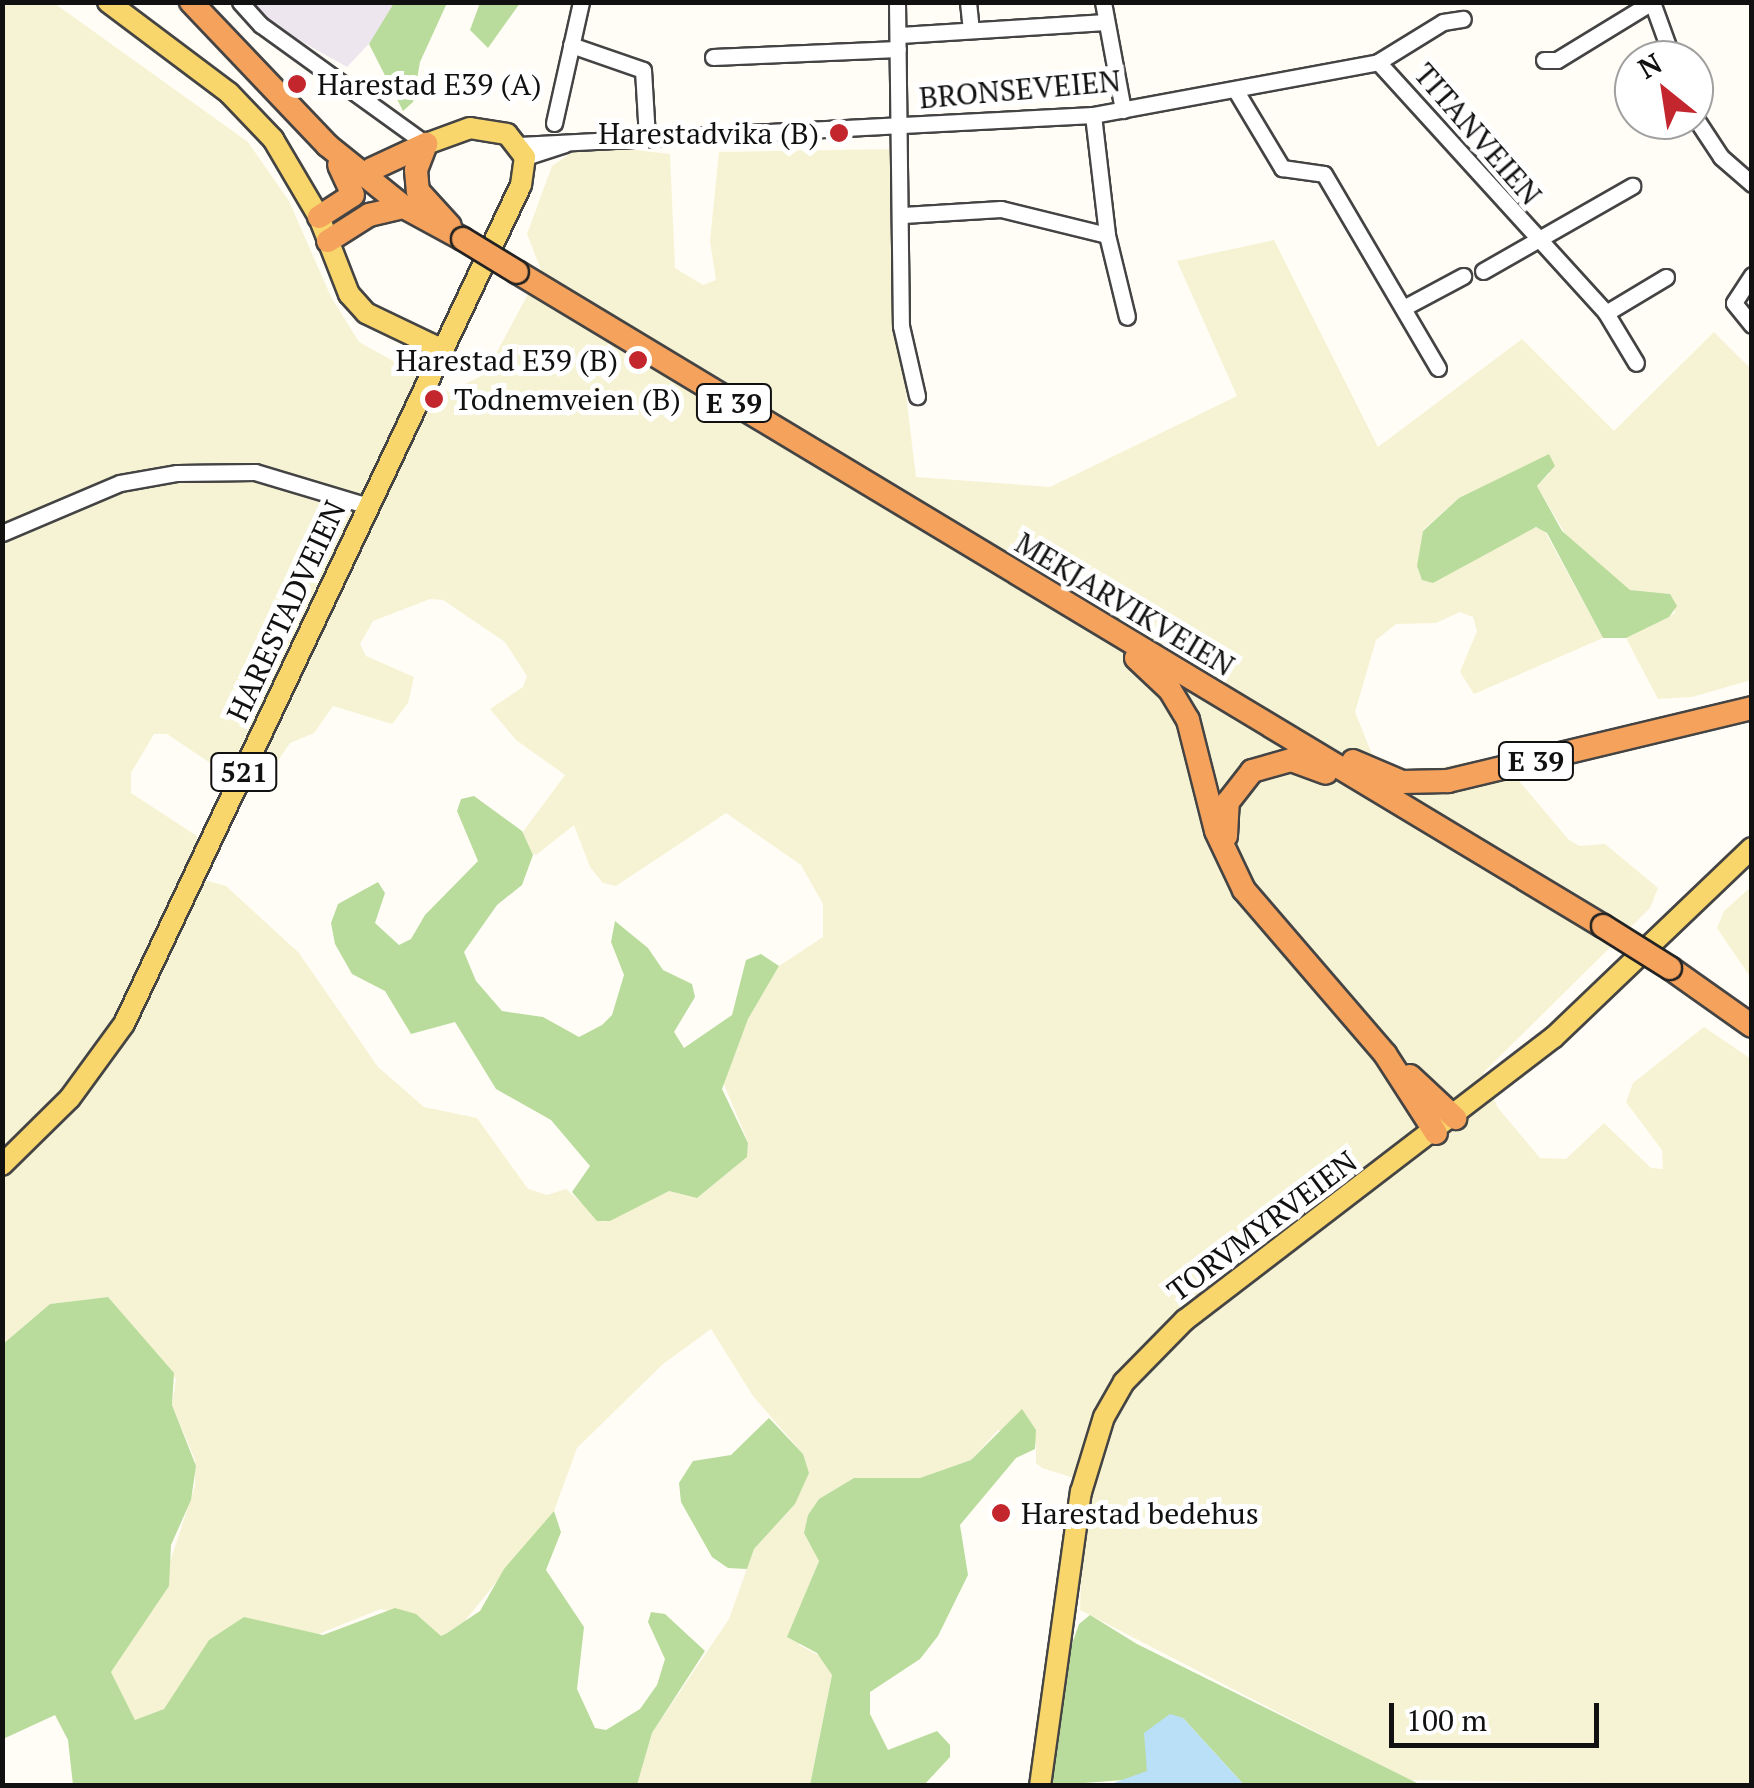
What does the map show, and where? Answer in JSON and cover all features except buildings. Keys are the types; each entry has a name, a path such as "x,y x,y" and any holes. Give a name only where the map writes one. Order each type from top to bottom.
{"highway":[{"name":"E 39","path":"194,2 327,145 354,188 348,203 319,217"},
{"name":"E 39","path":"194,2 370,174"},
{"name":"E 39","path":"426,144 416,170 418,191 457,234"},
{"path":"370,174 426,144"},
{"name":"E 39","path":"327,145 370,174"},
{"name":"MEKJARVIKVEIEN","path":"370,174 404,207 457,234"},
{"name":"MEKJARVIKVEIEN","path":"370,174 517,272 1603,926 1752,1026"},
{"path":"328,242 369,215 404,207"},
{"name":"E 39","path":"1092,619 1180,706 1202,754 1230,864 1257,907 1385,1054 1455,1118"},
{"name":"E 39","path":"1322,758 1430,783 1752,708"},
{"name":"E 39","path":"1230,864 1228,802 1252,771 1291,760 1360,780"},
{"name":"E 39","path":"1385,1054 1436,1133"}],"main road":[{"path":"108,2 252,114 291,164 319,217 343,283 366,313 442,349"},
{"path":"426,144 480,127 507,134 522,151"},
{"name":"HARESTADVEIEN","path":"2,1165 70,1098 124,1024 521,185 522,151"},
{"name":"TORVMYRVEIEN","path":"1040,1786 1082,1492 1104,1417 1124,1382 1185,1320 1436,1133 1635,966 1752,848"}],"street":[{"path":"240,2 260,25 426,144"},
{"path":"554,123 582,2"},
{"path":"897,2 903,126 902,344 918,396"},
{"path":"968,2 971,29"},
{"path":"1103,2 1123,110"},
{"name":"BRONSEVEIEN","path":"522,151 579,140 903,126 1123,110 1378,62 1456,19 1442,2"},
{"path":"1544,60 1558,60 1652,2 1666,40"},
{"path":"712,57 899,42 971,29 1070,27 1106,22"},
{"path":"571,45 643,70 646,138"},
{"name":"TITANVEIEN","path":"1378,62 1536,242 1606,314 1636,363"},
{"path":"1236,91 1282,168 1324,174 1438,368"},
{"path":"1094,114 1107,236 1127,317"},
{"path":"1710,140 1721,157 1752,184"},
{"name":"TITANVEIEN","path":"1484,271 1632,186"},
{"path":"904,215 1001,208 1107,236"},
{"path":"1752,275 1734,303 1752,325"},
{"path":"1405,307 1463,276"},
{"path":"1606,314 1666,277"},
{"path":"2,533 120,483 177,472 256,472 368,506"}],"shaded area":[{"path":"3,3 54,3 248,142 289,201 331,297 359,342 449,392 485,374 541,270 527,234 552,166 574,151 607,147 670,154 675,268 703,285 716,280 710,241 719,152 895,149 895,303 916,477 1050,487 1237,396 1177,261 1274,240 1378,447 1522,339 1614,431 1714,332 1751,369 1751,680 1692,697 1658,699 1626,638 1675,613 1670,594 1629,590 1567,537 1537,486 1551,472 1459,498 1423,530 1433,583 1529,528 1543,528 1603,638 1474,694 1460,672 1477,631 1473,617 1460,612 1436,623 1396,624 1376,640 1355,712 1374,759 1395,776 1484,759 1504,763 1568,839 1579,846 1605,844 1658,888 1650,908 1483,1073 1498,1108 1540,1158 1566,1159 1604,1123 1651,1168 1663,1169 1662,1150 1626,1102 1633,1083 1704,1027 1751,1059 1751,1785 1409,1780 1080,1610 1084,1481 1042,1468 1036,1463 1036,1443 998,1430 971,1460 920,1478 854,1478 819,1499 808,1515 804,1533 819,1560 804,1598 799,1645 822,1657 832,1675 810,1785 637,1785 652,1733 729,1619 754,1549 795,1504 803,1454 753,1396 711,1329 663,1364 577,1448 554,1511 464,1622 441,1636 421,1619 381,1609 316,1635 244,1617 164,1709 135,1720 111,1672 156,1604 195,1486 195,1460 172,1405 176,1379 108,1297 50,1304 3,1344","holes":["430,599 443,600 505,642 527,676 523,687 490,709 516,740 565,775 522,833 530,853 536,855 574,825 590,867 603,883 616,886 726,813 801,865 823,904 823,937 779,966 748,1019 723,1082 748,1142 747,1157 697,1198 669,1191 603,1222 566,1189 547,1195 528,1189 477,1118 424,1107 378,1067 299,953 226,886 197,878 197,836 131,793 131,773 154,734 167,734 240,783 260,787 290,743 314,733 333,706 392,724 408,703 414,677 366,656 360,644 373,621"]},
{"path":"252,3 394,3 382,30 347,67 272,25"},
{"path":"1751,887 1751,978 1717,928 1724,911"}],"green space":[{"path":"394,3 447,3 420,62 413,102 403,111 369,44"},
{"path":"480,3 520,3 488,48 470,30"},
{"path":"1549,454 1555,466 1537,486 1562,531 1630,590 1670,594 1677,606 1669,617 1626,638 1603,638 1547,533 1536,527 1433,583 1422,580 1417,566 1423,531 1459,498"},
{"path":"474,796 522,831 533,855 522,885 497,905 464,952 476,981 502,1011 543,1017 579,1037 602,1025 612,1015 624,975 611,942 615,921 648,948 663,970 692,984 695,997 674,1032 684,1048 732,1015 746,960 761,954 779,966 748,1019 722,1089 748,1143 747,1157 697,1198 669,1191 610,1221 597,1221 572,1192 590,1166 551,1120 496,1089 455,1022 411,1034 385,991 352,974 335,944 331,923 338,904 378,882 385,893 375,923 399,945 411,939 425,915 478,861 457,811 461,799"},
{"path":"108,1297 174,1373 172,1405 196,1466 191,1500 171,1545 169,1586 111,1672 135,1720 164,1709 209,1640 244,1617 323,1635 395,1608 416,1614 441,1636 480,1611 504,1569 554,1511 561,1532 546,1570 584,1627 577,1689 595,1728 606,1730 640,1709 657,1685 665,1659 648,1622 651,1612 665,1614 705,1651 652,1733 637,1785 73,1785 68,1740 55,1715 3,1739 3,1344 50,1304"},
{"path":"1022,1409 1036,1430 1035,1449 1016,1458 960,1525 968,1575 938,1636 920,1659 870,1692 870,1714 888,1750 937,1731 950,1745 950,1757 924,1785 810,1785 832,1675 817,1653 787,1637 819,1561 804,1533 808,1515 819,1499 854,1478 920,1478 971,1460"},
{"path":"769,1418 803,1454 809,1473 795,1504 754,1549 747,1569 728,1568 712,1557 681,1502 679,1483 693,1461 731,1455"},
{"path":"1090,1615 1137,1644 1421,1785 1244,1785 1183,1718 1149,1751 1148,1771 1137,1779 1044,1786 1065,1664 1079,1624"}],"water":[{"path":"1170,1714 1183,1718 1244,1785 1108,1785 1147,1771 1144,1733"}],"place":[{"name":"Harestad E39 (A)","path":"297,84"},
{"name":"Harestadvika (B)","path":"839,133"},
{"name":"Harestad E39 (B)","path":"638,360"},
{"name":"Todnemveien (B)","path":"434,399"},
{"name":"Harestad bedehus","path":"1001,1513"}]}
